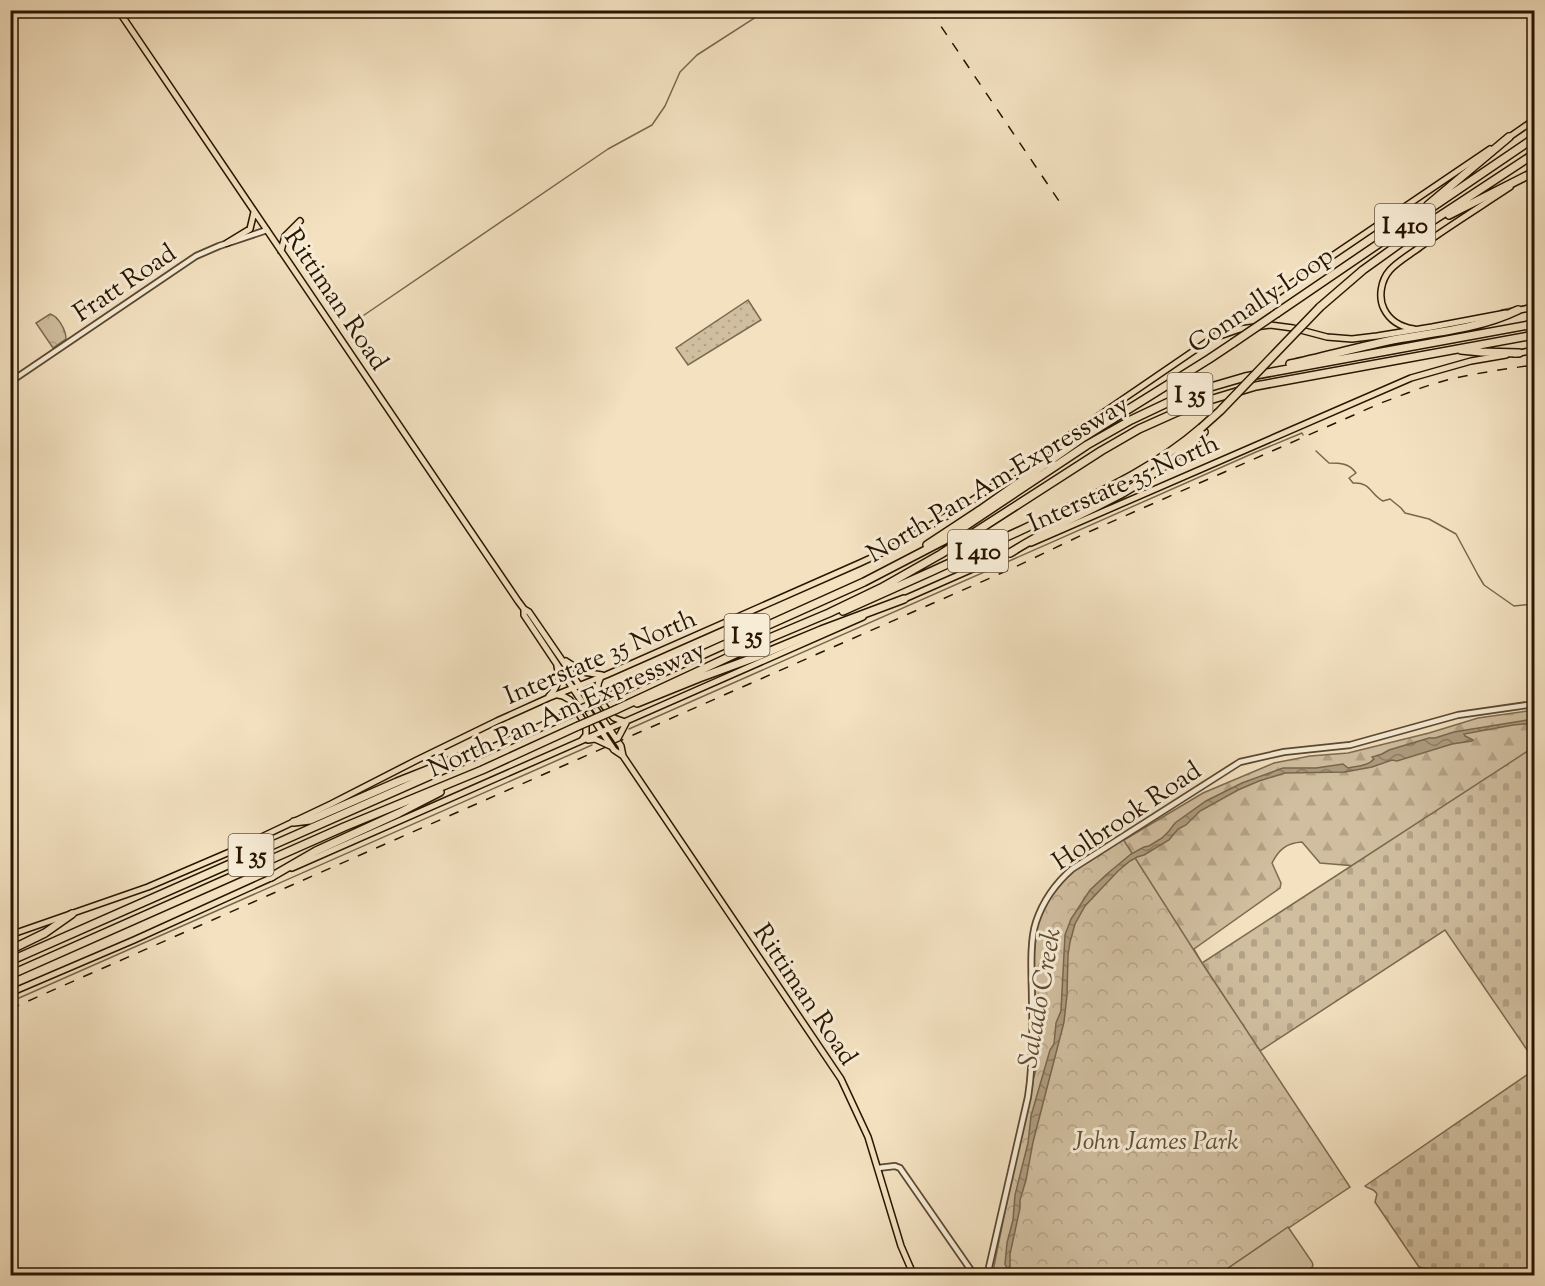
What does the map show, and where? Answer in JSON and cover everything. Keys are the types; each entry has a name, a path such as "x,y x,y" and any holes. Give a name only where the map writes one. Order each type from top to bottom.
{"highway":[{"path":"1383,240 1509,137"},
{"name":"Connally Loop","path":"887,570 980,510 1084,437 1233,343 1534,138"},
{"name":"Connally Loop","path":"743,652 810,626 923,576 1100,493 1152,465 1203,430 1320,307 1363,270 1534,154"},
{"path":"1420,230 1533,172"},
{"path":"1197,391 1240,375 1472,325 1518,310"},
{"name":"North Pan Am Expressway","path":"10,961 772,624 887,570 943,541 1109,432 1143,413 1197,391 1245,377 1534,324"},
{"name":"North Pan Am Expressway","path":"10,975 344,827 482,770 861,598 966,539 1112,443 1177,412 1216,397 1256,386 1534,335"},
{"path":"1452,349 1519,353"},
{"path":"1010,553 1033,538 1128,490 1167,464 1203,430"},
{"path":"615,710 642,702 904,599"},
{"path":"294,822 310,820 418,773 467,754 490,748"},
{"path":"271,877 307,855 399,813 482,770"},
{"path":"10,950 45,933 72,914"}],"main road":[{"name":"Rittiman Road","path":"117,10 524,609 529,612 610,729 621,746 623,756"},
{"path":"1211,339 1534,120"},
{"path":"1419,329 1398,324 1390,318 1384,308 1381,289 1390,270 1426,243 1533,172"},
{"path":"227,243 250,229 254,212"},
{"path":"280,250 285,236 300,221"},
{"name":"Interstate 35 North","path":"10,935 148,887 238,848 426,755 548,698 604,676 860,564 962,507 1211,339 1240,329 1270,325 1293,328 1327,337 1352,339 1534,307"},
{"name":"Interstate 35 North","path":"10,993 1411,378 1471,361 1534,350"},
{"name":"Rittiman Road","path":"524,609 524,615 614,750 623,756 841,1079 868,1137 902,1246 914,1275"},
{"path":"559,655 577,670 604,676"},
{"path":"548,698 557,685 556,662"},
{"path":"604,676 597,684 598,695 614,718 627,722 617,740"},
{"path":"557,695 570,700 586,725 586,735 581,741"},
{"path":"581,741 596,739 614,750"}],"street":[{"name":"Fratt Road","path":"10,382 188,261 227,243 267,231"},
{"name":"Holbrook Road","path":"987,1275 1032,1073 1034,932 1048,896 1065,874 1240,762 1284,752 1350,745 1458,715 1534,704"},
{"path":"878,1168 895,1166 900,1168 975,1275"}],"green space":[{"path":"748,300 761,320 688,365 676,348"},
{"path":"50,314 56,317 61,324 66,339 53,348 36,323"},
{"path":"1534,710 1534,823 1415,871 1320,863 1302,842 1288,845 1281,850 1272,863 1281,883 1280,888 1194,949 1202,963 994,1276 1092,859 1203,793 1274,763 1310,756 1348,753 1478,718"},
{"path":"1534,747 1534,1060 1445,930 1260,1051 1202,963"},
{"name":"John James Park","path":"1123,839 1350,1187 1218,1275 992,1276 1028,1097 1036,1070 1033,1038 1032,960 1035,928 1046,901 1059,882 1079,864"},
{"path":"1534,1070 1534,1275 1431,1275 1428,1269 1419,1267 1375,1202 1376,1192 1365,1186"},
{"path":"1288,1227 1312,1262 1309,1275 1218,1275"}],"water":[{"path":"1534,719 1534,723 1464,734 1473,740 1372,767 1345,772 1285,773 1259,781 1200,811 1186,825 1178,829 1169,840 1130,861 1085,906 1075,924 1070,942 1064,1022 1020,1200 1010,1254 1010,1267 1016,1275 1010,1275 1005,1264 1015,1195 1028,1143 1031,1116 1050,1050 1054,1044 1056,1023 1061,1011 1065,935 1071,919 1090,890 1131,854 1162,838 1175,823 1206,801 1242,783 1283,768 1316,768 1343,764 1348,768 1362,765 1372,761 1374,759 1372,757 1389,750 1429,738"}],"waterway":[{"path":"348,326 608,149 652,125 665,106 680,72 697,55 767,10"},
{"path":"1523,306 1534,304"},
{"path":"1501,310 1516,307"},
{"path":"629,729 1256,452 1302,433 1303,435"},
{"path":"1316,451 1329,463 1350,467 1356,473 1349,478 1353,483 1367,486 1383,501 1390,499 1405,513 1429,519 1456,534 1484,585 1514,606 1534,604"},
{"path":"10,1002 592,745"}],"railway":[{"path":"930,10 1061,204"},
{"path":"10,1009 1013,568 1084,534 1381,403 1447,380 1534,365"}],"water label":[{"name":"Salado Creek","path":"1039,998"}]}
